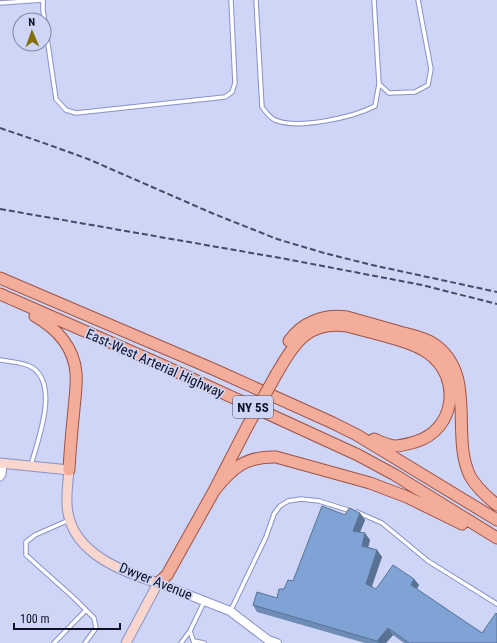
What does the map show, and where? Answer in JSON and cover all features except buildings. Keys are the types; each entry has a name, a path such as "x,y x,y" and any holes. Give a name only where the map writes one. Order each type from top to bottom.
{"main road":[{"name":"East-West Arterial Highway","path":"0,278 185,356 333,423 357,435 497,520"},
{"name":"East-West Arterial Highway","path":"2,295 162,365 358,454 497,538"},
{"path":"1,463 69,470 76,380 75,363 73,357 60,335 47,323 2,295"},
{"path":"126,643 158,583 159,575 275,372 293,335 312,321 325,317 347,316 422,338 434,344 443,352 452,363 458,378 462,446 470,477 478,487 497,504"},
{"path":"275,372 294,345 302,337 313,330 325,326 339,325 354,328 420,348 437,361 445,372 448,380 450,396 449,408 439,427 430,435 419,441 404,446 385,444 357,431 333,423"},
{"path":"158,583 167,576 214,491 244,426"},
{"path":"214,491 234,468 247,461 262,457 276,457 370,483 432,508 497,542"},
{"name":"Dwyer Avenue","path":"69,470 67,501 70,519 77,536 88,549 100,557 132,575 158,583"}],"street":[{"path":"0,477 2,474 1,463"},
{"name":"Dwyer Avenue","path":"158,583 230,611 268,640 277,643"}],"lane":[{"path":"0,4 43,0 43,10 56,99 66,110 76,113 225,98 232,92 235,84 231,0"},
{"path":"256,0 262,107 269,116 276,120 292,123 326,121 364,111 375,106 379,84 374,0"},
{"path":"379,84 389,93 415,92 428,85 431,69 418,0"},
{"path":"0,360 20,363 33,368 41,378 46,390 45,409 31,466"},
{"path":"230,611 266,537 274,514 280,506 288,501 301,499 319,502 356,512 382,523 428,561 497,604"},
{"path":"70,519 35,535 26,542 26,555 94,618 96,628 84,643"},
{"path":"181,643 190,631 204,600"},
{"path":"54,643 86,610"},
{"path":"190,631 194,642 204,643"}],"railway":[{"path":"0,128 88,159 214,214 277,239 372,265 497,292"},
{"path":"0,209 286,259 422,285 497,304"}]}
